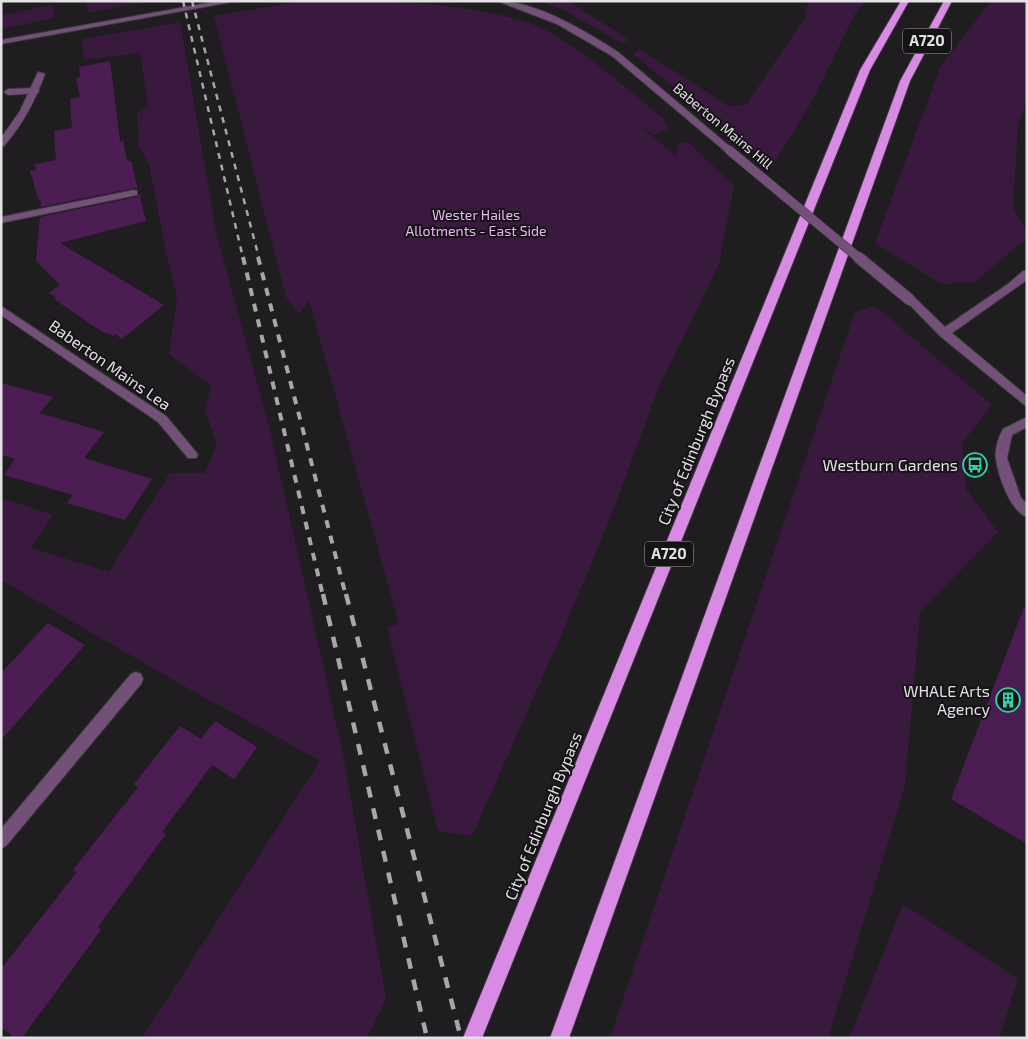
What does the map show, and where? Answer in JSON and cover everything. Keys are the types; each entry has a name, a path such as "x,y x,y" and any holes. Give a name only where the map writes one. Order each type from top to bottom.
{"highway":[{"name":"City of Edinburgh Bypass","path":"472,1038 865,70 905,1"},
{"name":"A720","path":"559,1038 905,81 948,1"}],"street":[{"path":"1,42 232,1"},
{"name":"Baberton Mains Hill","path":"501,1 556,20 596,42 622,60 910,300 944,332 1027,403"},
{"path":"1,144 14,130 35,91 41,74"},
{"path":"8,92 35,91"},
{"path":"1,220 134,193"},
{"path":"944,332 1012,287 1027,274"},
{"name":"Baberton Mains Lea","path":"1,310 162,419 192,455"},
{"path":"1027,422 1007,432 1001,458 1016,502 1027,512"},
{"path":"1,841 136,679"}],"green space":[{"path":"85,1 148,1 88,13"},
{"name":"Wester Hailes Allotments - East Side","path":"303,1 394,2 456,7 515,19 542,28 589,58 663,118 668,130 654,135 633,120 676,156 678,143 688,142 734,186 719,264 659,387 609,521 563,631 472,836 438,831 387,627 399,624 309,300 299,314 286,297 214,16"},
{"path":"536,1 568,1 629,40 622,43 562,9"},
{"path":"809,1 865,1 855,14 811,103 772,167 633,54 640,49 728,106 746,105 804,19"},
{"path":"991,1 1027,1 1027,100 1018,125 1013,207 1027,232 1027,238 975,282 941,284 875,243 941,66"},
{"path":"52,5 54,18 1,29 1,15"},
{"path":"180,22 217,236 270,430 343,754 386,999 367,1038 142,1038 320,761 175,681 1,580 1,498 53,515 31,548 109,572 170,473 205,473 217,444 205,410 211,386 169,354 177,298 149,164 139,145 137,113 148,106 140,53 84,60 82,39"},
{"path":"875,306 992,405 962,443 966,489 998,532 920,612 905,786 828,1038 610,1038 855,312"},
{"path":"903,904 1018,979 999,1038 849,1038"}],"building":[{"path":"110,61 120,141 123,140 127,161 131,161 138,190 134,188 40,207 41,201 39,201 30,171 36,170 35,164 56,160 54,131 72,128 70,99 80,97 76,78 80,77 79,67"},
{"path":"139,193 146,221 60,243 164,305 122,339 115,334 113,336 101,331 54,299 56,297 49,293 60,285 36,261 40,217 137,197"},
{"path":"1,383 53,397 40,413 104,432 84,458 152,479 125,520 67,503 73,495 4,475 15,459 1,455"},
{"name":"WHALE Arts Agency","path":"1024,607 1027,607 1027,844 951,799"},
{"path":"48,623 85,645 1,740 1,673"},
{"path":"215,721 257,747 234,779 212,765 162,832 166,834 98,927 101,930 22,1038 15,1038 1,1027 1,969 76,873 73,870 138,787 134,784 180,726 201,739"}],"railway":[{"path":"183,1 243,258"},
{"path":"192,1 259,258"},
{"path":"243,257 323,596"},
{"path":"258,257 346,596"},
{"path":"323,594 427,1038"},
{"path":"346,594 461,1038"}],"place":[{"name":"Westburn Gardens","path":"975,465"},
{"name":"WHALE Arts Agency","path":"1008,700"}]}
